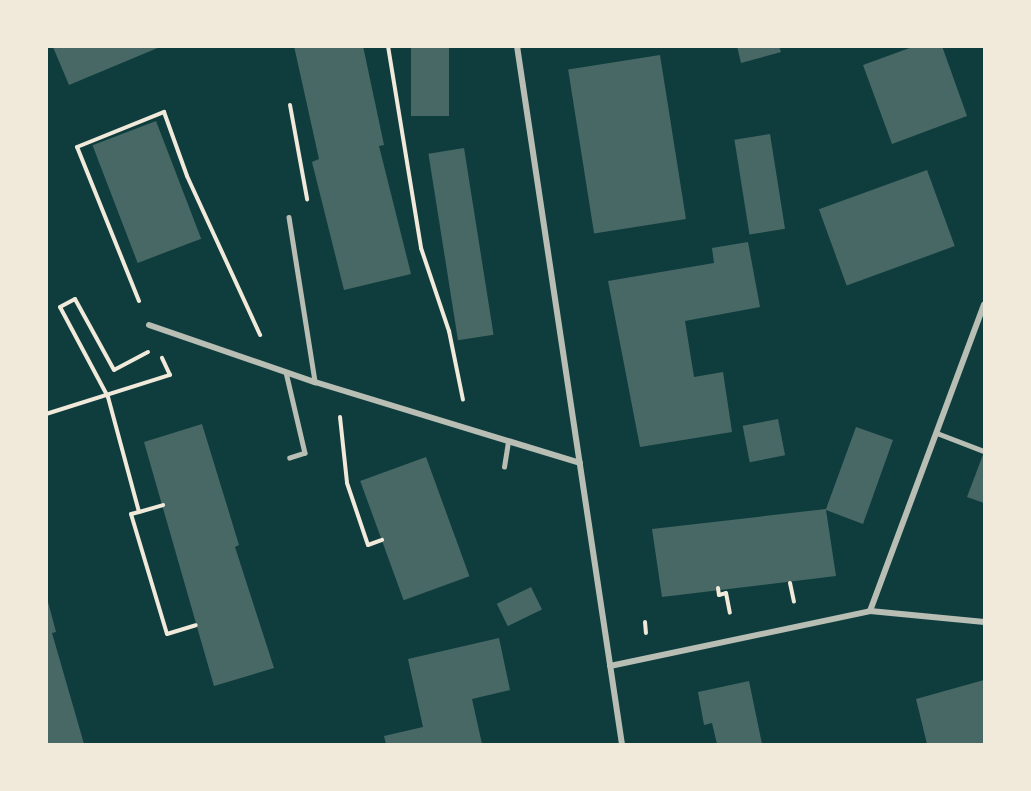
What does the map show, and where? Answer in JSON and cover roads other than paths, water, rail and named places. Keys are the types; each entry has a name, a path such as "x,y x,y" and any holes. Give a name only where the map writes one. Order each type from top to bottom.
{"street":[{"path":"517,46 622,744"},
{"path":"870,611 984,304"},
{"path":"149,325 315,382 580,463"},
{"path":"610,666 870,611 984,621"}],"lane":[{"path":"289,217 315,382"},
{"path":"285,372 305,453 290,458"},
{"path":"937,433 984,451"},
{"path":"504,467 508,441"}]}
